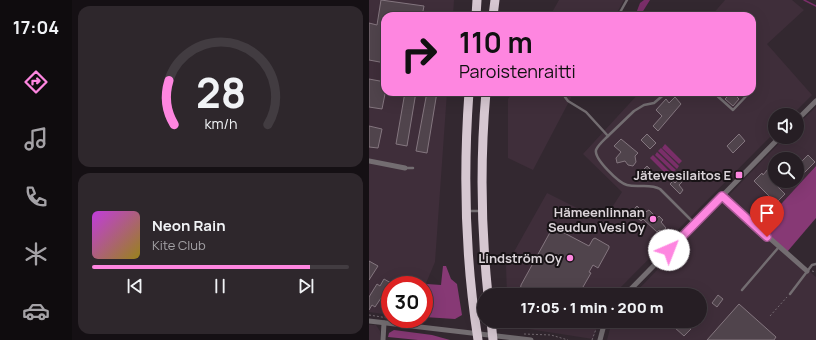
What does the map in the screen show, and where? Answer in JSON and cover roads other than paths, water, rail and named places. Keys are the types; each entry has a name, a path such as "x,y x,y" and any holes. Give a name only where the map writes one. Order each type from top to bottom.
{"highway":[{"path":"476,12 477,0"},
{"path":"494,12 495,0"},
{"path":"469,96 465,181 466,211 472,300 478,340"},
{"path":"486,96 484,117 483,241 487,288"},
{"path":"492,328 493,340"}],"street":[{"path":"804,113 816,101"},
{"path":"632,288 773,144"},
{"path":"369,161 405,168"},
{"path":"722,196 778,248 807,271"},
{"path":"369,322 381,323"},
{"path":"383,340 384,328"},
{"path":"426,328 531,340"},
{"path":"600,340 603,328"}],"lane":[{"path":"620,12 627,0"},
{"path":"566,96 568,101 586,112 608,136"},
{"path":"662,96 654,103 644,105 634,111 608,136 596,151 596,156 599,161 621,182 627,185 655,186 660,189 695,224"},
{"path":"717,96 733,110 746,96"},
{"path":"405,168 413,168"},
{"path":"466,211 483,211"},
{"path":"742,290 778,248"},
{"path":"791,294 812,264 816,264"}],"waterway":[{"path":"804,0 816,6"}],"place":[{"name":"Jätevesilaitos E","path":"739,175"},
{"name":"Hämeenlinnan Seudun Vesi Oy","path":"653,219"},
{"name":"Lindström Oy","path":"570,258"}]}
